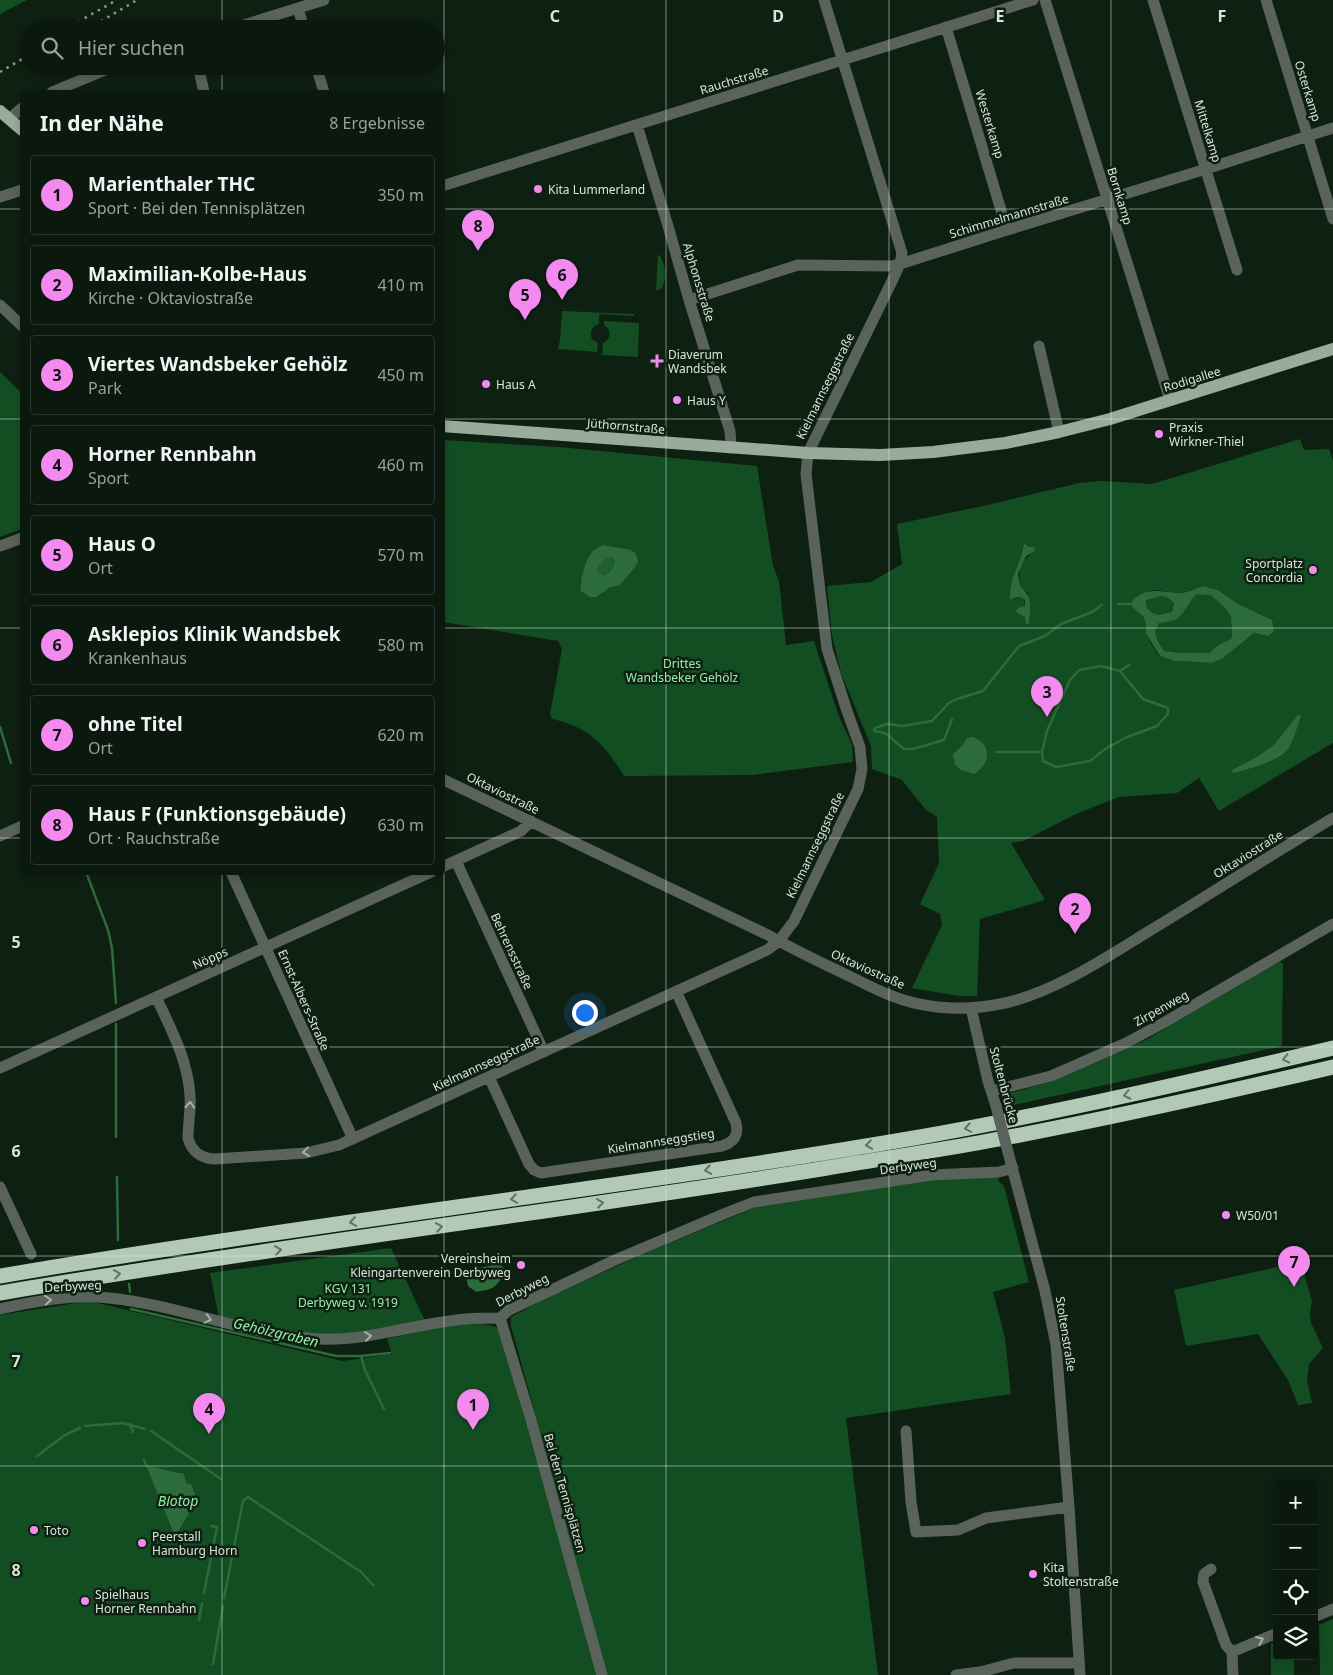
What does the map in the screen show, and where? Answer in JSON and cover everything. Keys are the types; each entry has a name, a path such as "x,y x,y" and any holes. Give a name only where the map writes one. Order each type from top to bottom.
{"highway":[{"path":"0,1276 117,1256 562,1192 917,1137 1082,1105 1333,1048"},
{"path":"0,1293 195,1262 740,1182 976,1144 1133,1112 1333,1066"}],"main road":[{"path":"4,115 20,128"},
{"name":"Rodigallee","path":"808,453 880,455 933,452 1005,443 1058,432 1170,400 1333,349"},
{"name":"Jüthornstraße","path":"445,426 808,453"}],"street":[{"path":"260,20 324,0"},
{"path":"824,0 902,253 900,264"},
{"name":"Rauchstraße","path":"445,185 1033,0"},
{"name":"Bornkamp","path":"1045,0 1170,400"},
{"name":"Mittelkamp","path":"1153,0 1237,270"},
{"name":"Osterkamp","path":"1266,0 1333,219"},
{"path":"298,8 301,20"},
{"name":"Westerkamp","path":"946,27 1007,230"},
{"path":"57,90 93,75"},
{"path":"200,75 204,90"},
{"path":"319,75 323,90"},
{"path":"4,115 20,109"},
{"name":"Alphonsstraße","path":"637,125 730,431 731,448"},
{"name":"Schimmelmannstraße","path":"689,300 798,265 891,266 900,264 1333,128"},
{"path":"0,197 20,191"},
{"name":"Kielmannseggstraße","path":"156,997 183,1057 189,1082 191,1098 188,1138 190,1144 195,1152 201,1156 214,1159 245,1158 306,1152 339,1145 767,950 779,941 794,921 858,789 862,769 860,747 826,649 806,474 808,453 900,264"},
{"path":"0,306 20,324"},
{"path":"1039,346 1058,432"},
{"path":"0,546 20,539"},
{"name":"Oktaviostraße","path":"445,780 871,987 904,1000 937,1007 971,1008 1005,1003 1039,992 1091,966 1333,818"},
{"path":"445,866 521,831 530,822"},
{"path":"0,836 20,827"},
{"name":"Behrensstraße","path":"456,861 544,1052"},
{"name":"Ernst-Albers-Straße","path":"232,875 353,1139"},
{"name":"Nöpps","path":"0,1068 424,875"},
{"name":"Zirpenweg","path":"992,1090 1051,1076 1126,1043 1333,924"},
{"name":"Kielmannseggstieg","path":"489,1076 529,1164 534,1170 541,1173 722,1146 729,1143 738,1130 736,1122 676,990"},
{"name":"Stoltenbrücke","path":"971,1008 988,1081 1013,1168"},
{"name":"Derbyweg","path":"0,1308 36,1301 92,1297 108,1298 134,1301 243,1327 303,1338 334,1340 466,1319 500,1318 509,1310 615,1260 754,1202 931,1175 999,1172 1013,1168"},
{"name":"Stoltenstraße","path":"1013,1168 1045,1291 1056,1345 1080,1675"},
{"path":"0,1187 31,1254"},
{"name":"Bei den Tennisplätzen","path":"500,1318 531,1420 602,1675"},
{"path":"906,1431 910,1502 916,1532 958,1530 986,1518 1069,1507"},
{"path":"1211,1569 1204,1574 1203,1582 1226,1646 1232,1652 1233,1675"},
{"path":"1318,1615 1333,1609"},
{"path":"1232,1652 1273,1635"},
{"path":"956,1675 980,1672 1014,1663 1079,1663"}],"green space":[{"path":"0,0 27,0 0,14"},
{"path":"658,254 663,262 665,275 662,288 656,291"},
{"path":"562,311 634,314 634,316 599,314 599,324 591,332 592,339 598,343 597,352 558,349"},
{"path":"604,321 639,323 638,357 602,355 603,343 610,334 604,325"},
{"path":"0,372 20,391 20,530 0,537"},
{"path":"1300,439 1304,450 1329,449 1333,461 1333,743 1219,811 1199,778 1177,793 1119,797 1076,814 1023,841 1011,843 1045,900 980,919 977,996 959,996 912,988 942,925 940,914 920,904 939,863 937,817 926,810 902,780 872,769 871,746 841,673 832,635 827,586 871,582 902,564 897,524 1079,483 1101,481 1152,484","holes":["1024,543 1029,547 1035,547 1034,552 1023,563 1019,576 1020,586 1028,594 1025,617 1021,615 1025,603 1024,599 1009,595","1203,586 1218,590 1238,604 1271,620 1267,636 1254,633 1222,659 1212,663 1174,661 1159,656 1146,634 1146,625 1137,595 1155,590 1182,593"]},
{"name":"Drittes Wandsbeker Gehölz","path":"445,440 559,447 757,466 773,566 779,581 786,645 814,641 838,714 852,745 853,762 753,775 624,776 610,755 595,739 576,727 552,719 550,714 562,649 558,641 445,622","holes":["604,545 615,547 620,585 609,588 580,585 589,556"]},
{"path":"1197,594 1211,594 1225,608 1231,616 1232,638 1217,646 1210,653 1164,651 1155,632 1159,623 1175,619 1179,616"},
{"path":"1162,596 1174,603 1172,612 1156,614 1147,608 1146,599"},
{"path":"1280,961 1283,964 1282,1046 1009,1106 1003,1095 1050,1082 1146,1040"},
{"path":"998,1176 999,1182 1004,1186 1029,1282 993,1292 1005,1338 1011,1394 846,1418 878,1675 607,1675 511,1326 511,1317 546,1298 653,1250 764,1204 933,1177"},
{"name":"KGV 131 Derbyweg v. 1919","path":"391,1248 426,1323 391,1330 311,1336 219,1318 210,1273"},
{"path":"1304,1261 1305,1277 1312,1301 1311,1323 1323,1348 1309,1364 1307,1381 1312,1403 1298,1405 1288,1380 1258,1334 1186,1346 1174,1290"},
{"path":"89,1301 343,1361 392,1354 387,1339 444,1326 475,1324 488,1325 499,1329 598,1675 0,1675 0,1315"},
{"path":"1333,1619 1333,1675 1320,1675 1319,1625"},
{"path":"1273,1643 1273,1660 1294,1660 1294,1675 1271,1675 1271,1644"}],"shaded area":[{"path":"612,557 615,562 613,567 603,575 598,572 598,567 607,558"}],"water":[{"path":"1024,543 1029,547 1035,547 1034,552 1026,556 1018,574 1020,586 1029,599 1029,624 1026,624 1025,617 1016,612 1018,608 1025,606 1025,600 1021,597 1015,597 1010,600 1011,585"},
{"path":"604,545 631,550 636,554 638,561 620,585 609,588 596,597 590,597 581,591 582,576 590,554 595,549","holes":["612,557 615,562 607,573 603,575 598,572 598,567 607,558"]},
{"path":"1203,586 1218,590 1238,604 1272,620 1274,631 1268,636 1254,633 1222,659 1212,663 1174,661 1160,656 1146,634 1143,616 1133,608 1132,601 1143,593 1161,591 1183,593","holes":["1197,594 1211,595 1225,608 1231,616 1232,638 1217,646 1210,653 1164,651 1155,632 1159,623 1177,619","1162,596 1174,603 1172,612 1156,614 1150,611 1147,608 1146,600"]},
{"path":"1298,715 1301,716 1294,738 1283,754 1263,764 1235,773 1232,772 1232,770 1257,757 1274,745"},
{"path":"973,737 984,744 987,755 983,765 974,774 961,770 955,765 953,754 962,746 967,738"},
{"path":"498,1264 504,1269 503,1276 492,1288 476,1292 468,1286 465,1272"},
{"name":"Biotop","path":"146,1465 183,1473 187,1484 191,1484 195,1495 195,1504 177,1533 174,1534"}],"waterway":[{"path":"1118,604 1133,604"},
{"path":"952,719 944,740 913,749 904,749 885,733 874,731 875,728 887,724 903,726 932,721 949,703 983,691 1019,646 1045,636 1061,624 1092,612 1102,605"},
{"path":"1120,671 1129,665"},
{"path":"1101,666 1120,671 1143,699 1168,708 1168,714 1157,726 1127,737 1105,749 1090,761 1056,767 1043,761 1042,752 1047,731 1070,680 1079,670 1101,666"},
{"name":"Gehölzgraben","path":"0,727 11,763"},
{"path":"996,752 1042,752"},
{"name":"Gehölzgraben","path":"87,875 108,930 112,948 116,1003"},
{"name":"Gehölzgraben","path":"116,1024 116,1137"},
{"name":"Gehölzgraben","path":"117,1177 118,1240"},
{"name":"Gehölzgraben","path":"129,1284 130,1292"},
{"name":"Gehölzgraben","path":"131,1309 336,1356 361,1356 365,1370 384,1409"},
{"path":"361,1356 390,1353"},
{"path":"85,1426 123,1423 145,1429"},
{"path":"130,1424 133,1432"},
{"path":"37,1456 65,1435 80,1428"},
{"path":"151,1431 221,1479"},
{"path":"144,1460 146,1465"},
{"path":"224,1598 243,1501 248,1497 361,1572 373,1585"},
{"path":"204,1593 217,1527 211,1526"},
{"path":"199,1620 202,1604"},
{"path":"213,1664 223,1606"}],"railway":[{"path":"81,20 117,0"},
{"path":"103,20 137,0"},
{"path":"0,72 20,60"}],"place":[{"name":"Kita Lummerland","path":"538,189"},
{"name":"Haus F (Funktionsgebäude)","path":"478,251"},
{"name":"Asklepios Klinik Wandsbek","path":"562,300"},
{"name":"Haus O","path":"525,320"},
{"name":"Diaverum Wandsbek","path":"657,361"},
{"name":"Haus A","path":"486,384"},
{"name":"Haus Y","path":"677,400"},
{"name":"Praxis Wirkner-Thiel","path":"1159,434"},
{"name":"Sportplatz Concordia","path":"1313,570"},
{"name":"Viertes Wandsbeker Gehölz","path":"1047,717"},
{"name":"Maximilian-Kolbe-Haus","path":"1075,934"},
{"name":"W50/01","path":"1226,1215"},
{"name":"Vereinsheim Kleingartenverein Derbyweg","path":"521,1265"},
{"name":"ohne Titel","path":"1294,1287"},
{"name":"Marienthaler THC","path":"473,1430"},
{"name":"Horner Rennbahn","path":"209,1434"},
{"name":"Toto","path":"34,1530"},
{"name":"Peerstall Hamburg Horn","path":"142,1543"},
{"name":"Kita Stoltenstraße","path":"1033,1574"},
{"name":"Spielhaus Horner Rennbahn","path":"85,1601"}]}
